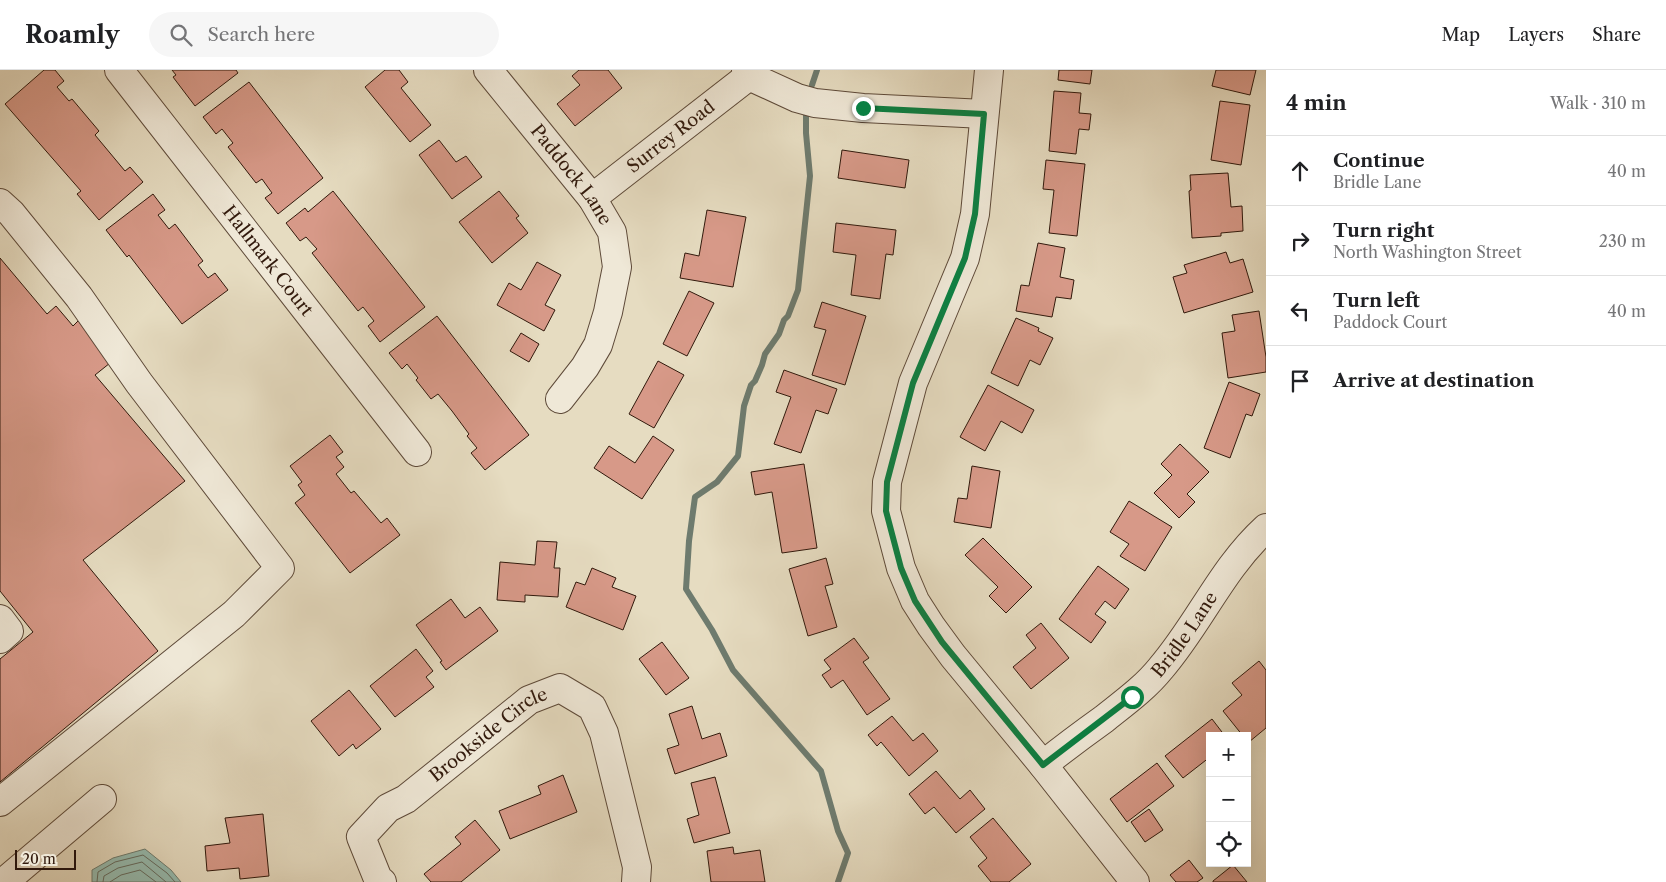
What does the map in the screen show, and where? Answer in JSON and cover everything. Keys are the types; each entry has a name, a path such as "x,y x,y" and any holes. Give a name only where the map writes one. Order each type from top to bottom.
{"street":[{"name":"Hallmark Court","path":"120,70 417,452"},
{"name":"Paddock Lane","path":"488,70 592,198 612,232 617,267 608,312 598,345 585,367 560,399"},
{"path":"989,70 975,214 965,258 913,383 887,482 886,511 901,568 915,601 942,642 1043,765 1135,882"},
{"name":"Surrey Road","path":"592,198 748,73"},
{"path":"748,73 797,98 814,103 863,108 984,114"},
{"path":"0,203 11,213 79,297 139,383 280,568 234,614 0,802"},
{"name":"Bridle Lane","path":"1043,765 1132,697 1160,670 1183,640 1205,604 1234,564 1266,528"},
{"path":"0,619 9,631 0,638"},
{"name":"Brookside Circle","path":"382,882 378,878 361,837 388,808 406,799 529,700 560,688 592,707 604,733 637,867 636,882"},
{"path":"4,882 102,799"}],"water":[{"path":"145,849 171,870 181,882 92,882 92,870 113,858"}],"building":[{"path":"44,70 55,70 64,81 57,87 69,101 72,99 99,131 95,135 125,171 130,167 143,182 99,220 77,194 81,191 5,104"},
{"path":"172,70 236,70 238,73 195,106 173,77 176,75"},
{"path":"385,70 399,70 408,82 401,88 431,125 410,142 365,87"},
{"path":"579,70 608,70 622,88 575,126 557,104 580,85 572,76"},
{"path":"1059,70 1092,70 1090,84 1058,80"},
{"path":"1216,70 1256,70 1250,95 1212,86"},
{"path":"249,82 323,178 278,214 265,198 272,193 262,179 256,183 228,147 233,143 222,129 216,134 203,117"},
{"path":"1054,91 1081,93 1079,113 1091,114 1089,130 1079,129 1076,154 1049,151"},
{"path":"1220,101 1250,105 1241,165 1211,160"},
{"path":"439,140 456,162 466,156 482,177 452,199 419,155"},
{"path":"842,150 909,160 905,188 838,178"},
{"path":"1046,160 1085,164 1077,236 1049,233 1054,190 1043,189"},
{"path":"1228,173 1231,207 1242,206 1243,231 1221,233 1221,236 1192,238 1189,191 1191,190 1190,175"},
{"path":"333,191 425,307 380,342 368,326 374,321 363,307 358,311 312,253 317,249 306,237 300,241 286,223 305,208 308,212"},
{"path":"499,191 519,216 516,218 528,233 492,263 459,222"},
{"path":"153,194 165,210 158,215 169,229 175,224 203,261 198,265 208,278 215,273 228,290 182,324 129,255 127,257 106,230"},
{"path":"707,210 746,217 733,287 680,278 685,253 699,256"},
{"path":"836,223 896,230 893,255 886,254 880,299 851,295 856,255 833,252"},
{"path":"1038,243 1065,248 1060,277 1074,280 1071,299 1056,297 1052,317 1016,311 1021,285 1029,286"},
{"path":"1226,252 1230,263 1243,259 1253,292 1184,313 1173,277 1187,273 1184,265"},
{"path":"0,258 47,314 56,306 73,326 82,317 115,359 95,375 185,481 83,560 158,651 0,782 0,659 33,632 0,591"},
{"path":"537,262 561,275 545,305 555,310 544,331 497,305 509,283 521,290"},
{"path":"689,291 714,303 687,356 663,344"},
{"path":"822,302 866,316 845,385 812,375 826,330 814,327"},
{"path":"1259,311 1266,357 1266,372 1228,378 1222,333 1235,331 1232,315"},
{"path":"437,316 529,435 485,470 471,453 477,448 467,436 469,434 452,411 438,394 431,399 416,380 418,378 407,364 402,369 389,353"},
{"path":"1016,318 1039,328 1038,331 1053,338 1040,365 1030,360 1018,386 991,373"},
{"path":"521,333 539,344 529,362 510,351"},
{"path":"658,361 684,375 654,428 629,414"},
{"path":"784,370 837,389 828,414 816,410 801,453 774,444 791,397 776,392"},
{"path":"1229,382 1260,394 1252,416 1246,414 1230,458 1204,448"},
{"path":"988,385 1034,410 1022,433 1001,421 985,451 960,437"},
{"path":"330,435 343,452 336,457 344,467 336,474 351,493 354,491 381,523 387,518 400,535 350,573 295,503 305,495 298,485 302,482 290,466"},
{"path":"653,436 674,450 642,499 594,468 609,446 635,463"},
{"path":"1180,444 1209,472 1187,494 1195,502 1179,518 1154,493 1172,475 1161,464"},
{"path":"804,464 817,548 782,553 772,492 755,495 751,472"},
{"path":"972,466 1000,471 991,528 954,522 958,498 967,499"},
{"path":"1129,501 1172,527 1145,571 1120,556 1129,544 1110,532"},
{"path":"983,538 1032,587 1006,613 989,596 998,587 965,555"},
{"path":"537,541 557,542 554,568 560,568 558,597 525,595 525,602 497,600 500,562 535,565"},
{"path":"826,558 833,584 825,586 837,627 808,636 789,569"},
{"path":"1098,566 1129,589 1115,609 1105,601 1095,614 1106,622 1091,643 1059,619"},
{"path":"592,568 616,578 612,587 636,596 623,630 566,607 576,582 585,585"},
{"path":"451,599 465,618 480,607 498,631 446,670 440,662 442,661 416,625"},
{"path":"1041,623 1069,658 1031,689 1013,667 1036,648 1026,635"},
{"path":"854,638 869,658 863,662 890,699 867,715 843,680 831,688 822,675 831,669 824,660"},
{"path":"662,642 689,678 666,695 639,659"},
{"path":"416,649 433,671 426,677 434,687 395,717 370,686"},
{"path":"1259,661 1266,670 1266,728 1251,740 1251,732 1240,732 1223,711 1242,695 1232,683"},
{"path":"349,690 381,729 356,749 353,744 339,756 311,721"},
{"path":"692,706 702,739 720,733 727,756 675,774 667,749 679,745 669,714"},
{"path":"892,716 913,741 923,733 938,751 909,776 881,742 877,746 868,735"},
{"path":"1212,719 1222,732 1206,732 1206,760 1183,778 1165,756"},
{"path":"1157,763 1174,786 1127,822 1110,799"},
{"path":"936,771 960,799 970,790 985,809 956,833 934,807 925,814 909,794"},
{"path":"563,775 577,812 510,839 499,811 541,794 538,786"},
{"path":"715,777 730,833 694,843 687,819 699,815 691,783"},
{"path":"1149,809 1163,830 1145,842 1131,822"},
{"path":"263,814 269,876 240,879 239,868 207,871 205,846 230,843 225,818"},
{"path":"993,818 1031,864 1009,882 991,882 978,866 987,858 970,837"},
{"path":"475,820 500,850 461,882 431,882 424,874 461,844 455,837"},
{"path":"733,847 734,854 760,850 765,882 711,882 707,851"},
{"path":"1189,860 1203,878 1197,882 1176,882 1170,875"},
{"path":"1230,867 1235,867 1247,882 1213,882"}],"waterway":[{"path":"812,85 817,70"},
{"path":"806,108 810,176 798,290 788,316 784,320 779,334 765,354 755,381 751,385 744,406 738,456 717,482 695,497 689,541 686,589 712,630 733,670 821,771 838,831 848,853 838,882"}],"route":[{"path":"863,108 984,114 975,214 965,258 913,383 887,482 886,511 901,568 915,601 942,642 1043,765 1132,697"}]}
